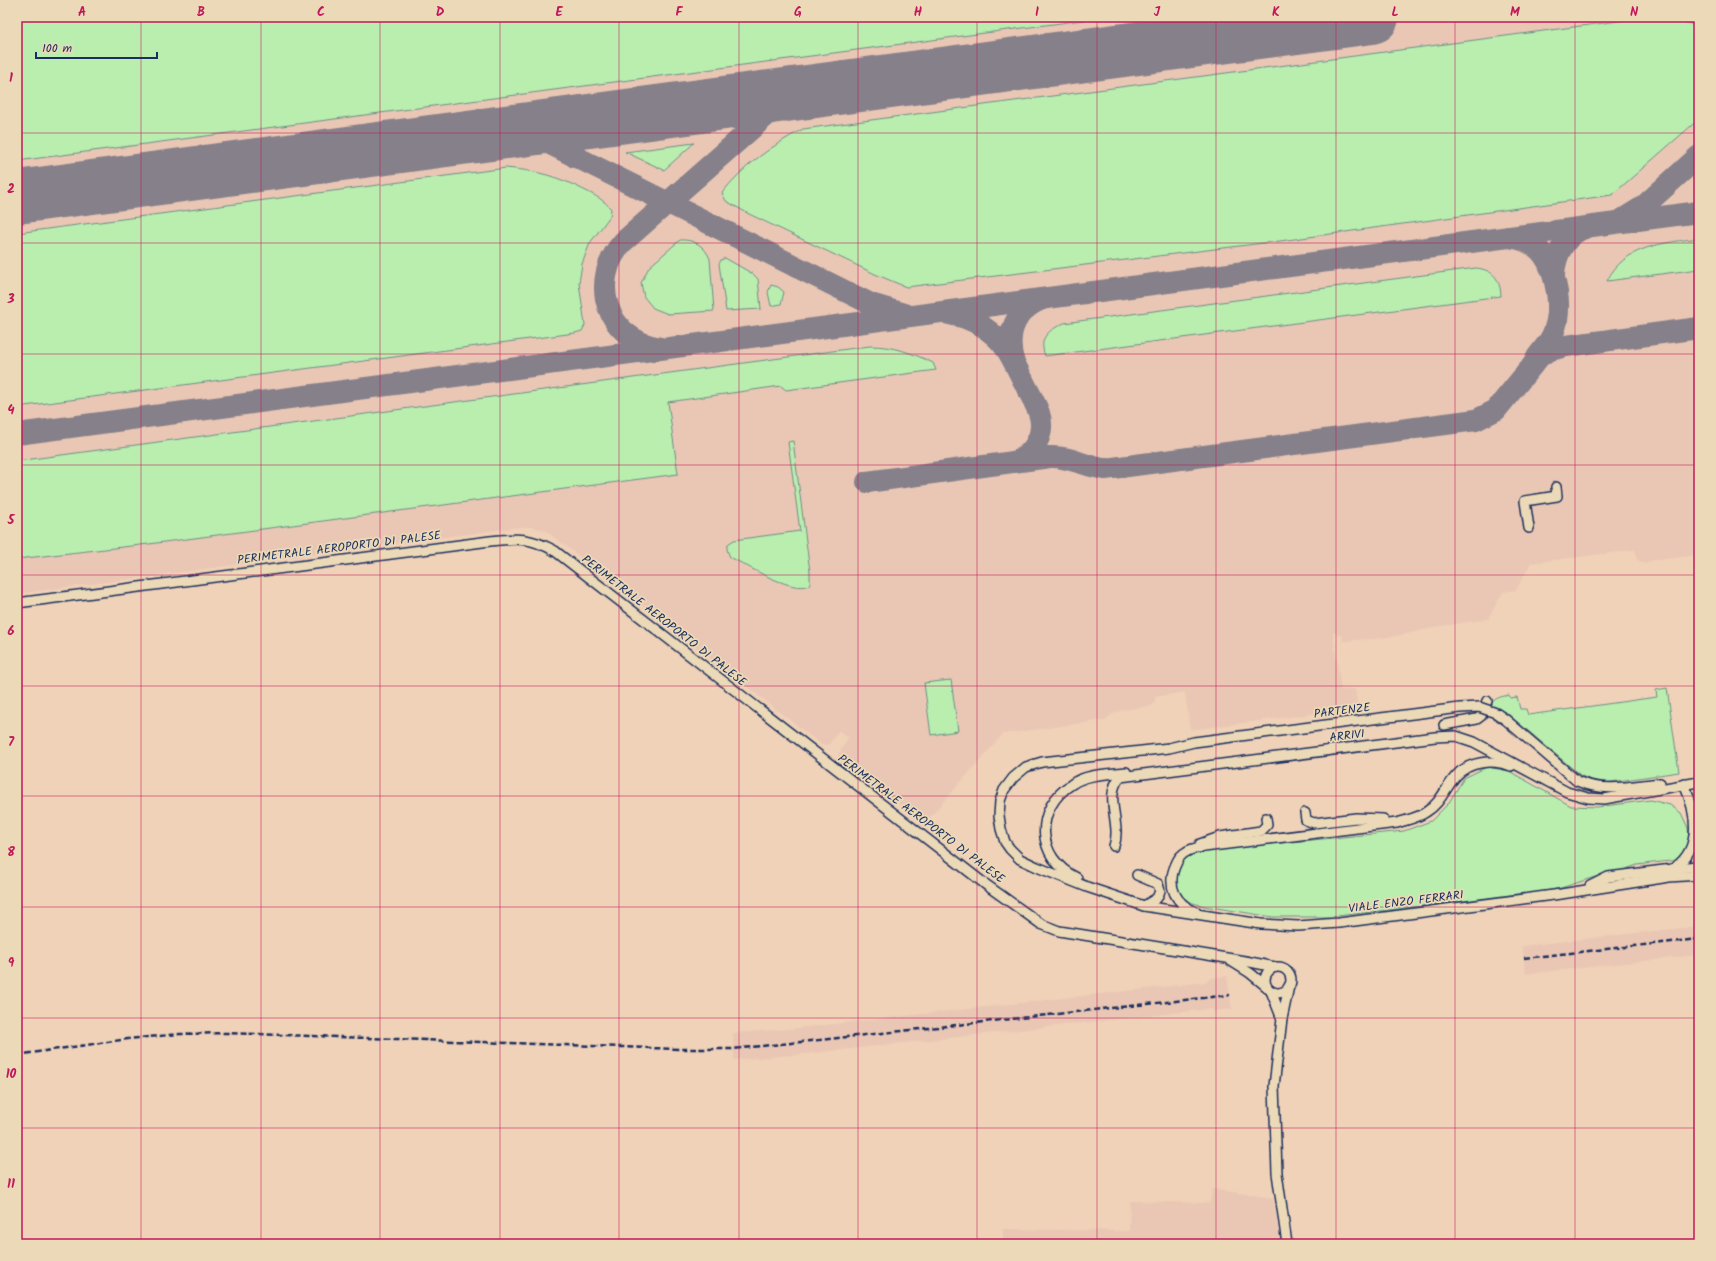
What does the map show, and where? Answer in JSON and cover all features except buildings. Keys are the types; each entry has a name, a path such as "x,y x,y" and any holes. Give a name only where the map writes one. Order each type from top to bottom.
{"street":[{"path":"1529,528 1525,501 1557,496 1556,487"},
{"name":"PERIMETRALE AEROPORTO DI PALESE","path":"17,603 497,540 518,538 540,542 555,551 843,775 985,884 1040,924 1059,931 1260,963 1275,967"},
{"path":"1444,725 1477,720 1481,716 1487,702"},
{"name":"PARTENZE","path":"1118,897 1064,878 1020,859 1010,850 1005,842 1001,829 999,816 1000,802 1004,790 1013,778 1026,767 1042,762 1169,748 1194,742 1460,708 1479,707 1496,713 1506,720 1577,781 1589,786 1604,789 1699,778"},
{"name":"ARRIVI","path":"1114,846 1117,834 1113,794 1115,784 1120,777 1451,735 1474,742 1567,792 1588,798 1604,799 1639,792 1685,787"},
{"path":"1192,849 1397,823 1426,813 1440,800 1456,776 1471,766 1489,761 1501,762 1529,772"},
{"path":"1118,897 1067,873 1055,862 1044,836 1046,821 1054,798 1073,782 1099,775 1167,767"},
{"path":"1685,787 1699,782"},
{"path":"1685,787 1699,787"},
{"path":"1674,868 1684,861 1690,852 1694,841 1695,829 1688,792 1685,787"},
{"path":"1305,813 1306,820 1314,823 1356,818 1373,820 1414,817"},
{"path":"1210,917 1182,905 1173,891 1171,883 1178,859 1184,852 1220,837 1261,831 1267,825 1266,818"},
{"path":"1581,890 1608,877 1674,868 1699,868"},
{"path":"1581,890 1604,882 1699,868"},
{"path":"1137,875 1158,884 1160,891 1158,898 1144,906"},
{"name":"VIALE ENZO FERRARI","path":"1118,897 1144,906 1210,917 1261,924 1298,926 1339,923 1491,904 1669,877 1699,875"},
{"name":"PERIMETRALE AEROPORTO DI PALESE","path":"1228,959 1241,966 1269,988 1282,1019"},
{"path":"1275,967 1283,968 1288,972 1291,979 1289,986 1279,993 1269,988 1265,979 1266,975 1275,967"},
{"name":"PERIMETRALE AEROPORTO DI PALESE","path":"1287,1244 1277,1173 1274,1086 1282,1019 1289,986"}],"shaded area":[{"path":"17,17 1699,17 1699,555 1649,561 1646,564 1637,560 1635,550 1531,563 1516,590 1503,592 1488,619 1442,626 1397,636 1372,639 1343,641 1342,635 1333,633 1341,690 1355,689 1358,708 1190,730 1185,692 1155,697 1155,702 1152,706 1122,710 1112,714 1105,720 1003,734 924,824 838,757 848,738 839,731 829,744 822,745 545,530 532,527 520,527 17,594"},
{"path":"1699,926 1699,955 1526,974 1522,946"},
{"path":"1227,976 1232,1009 1215,1011 1209,1009 805,1054 734,1060 733,1033 789,1029 1206,982 1211,978"},
{"path":"1212,1189 1273,1198 1281,1244 1003,1244 1003,1229 1129,1231 1130,1201 1210,1203"}],"green space":[{"path":"17,17 1106,17 17,161"},
{"path":"1649,17 1670,17 1699,27 1699,119 1612,195 1280,241 906,287 875,274 749,214 726,201 722,193 739,174 759,157 803,129"},
{"path":"694,143 664,170 625,152"},
{"path":"506,168 538,173 556,178 576,186 596,197 606,203 611,209 610,216 590,243 582,264 579,283 585,325 582,331 17,407 17,233"},
{"path":"1699,238 1699,269 1607,281 1614,269 1635,253 1659,244"},
{"path":"680,240 698,244 708,254 710,259 714,311 668,314 653,308 644,297 641,283 649,267"},
{"path":"725,258 753,274 758,279 761,309 726,311 719,264 721,260"},
{"path":"1476,268 1492,273 1495,276 1499,285 1501,296 1045,356 1043,349 1046,335 1064,323"},
{"path":"771,285 778,287 784,292 781,304 771,306 768,292"},
{"path":"870,346 887,347 910,353 933,363 936,370 786,390 781,386 668,402 678,474 149,544 17,559 17,461"},
{"path":"793,441 810,572 810,584 803,587 782,583 770,578 730,557 727,550 728,544 734,540 800,531 788,442"},
{"path":"951,680 958,731 931,735 924,683"},
{"path":"1667,688 1679,772 1604,783 1592,781 1580,775 1507,713 1491,705 1494,700 1501,697 1509,695 1510,698 1517,697 1520,709 1526,709 1528,715 1657,697 1656,690"},
{"path":"1487,767 1509,771 1571,806 1597,807 1651,800 1670,805 1681,813 1688,828 1689,837 1686,850 1677,860 1637,865 1561,888 1535,893 1328,917 1273,917 1204,906 1193,903 1184,898 1176,886 1177,868 1187,855 1200,851 1404,831 1431,821 1448,804 1464,778"}],"taxiway":[{"path":"660,348 641,343 627,334 615,321 608,307 605,291 606,274 612,257 623,242 775,108 795,96 809,92"},
{"path":"727,103 738,107 745,113 747,121 746,133"},
{"path":"575,157 569,145 569,136 571,131 586,121"},
{"path":"504,132 531,135 871,304 904,314"},
{"path":"1623,219 1644,206 1699,156"},
{"path":"17,434 1699,212"},
{"path":"1554,275 1557,259 1568,239 1574,234 1588,227"},
{"path":"1509,237 1520,239 1537,248 1548,262 1555,281 1558,302 1557,321 1551,338 1537,357"},
{"path":"1013,360 1011,341 1015,324 1025,309 1042,299"},
{"path":"949,314 968,319 990,332 1000,340 1011,356 1039,413 1041,429 1037,443 1033,449 1021,459 1014,462"},
{"path":"867,482 1050,457 1064,458 1105,469 1476,420 1496,410 1540,356 1548,351 1566,346 1699,328"}],"runway":[{"path":"17,197 1372,17"}],"railway":[{"path":"1524,958 1699,939"},
{"path":"17,1055 128,1039 180,1034 227,1033 678,1049 732,1049 1230,995"}]}
